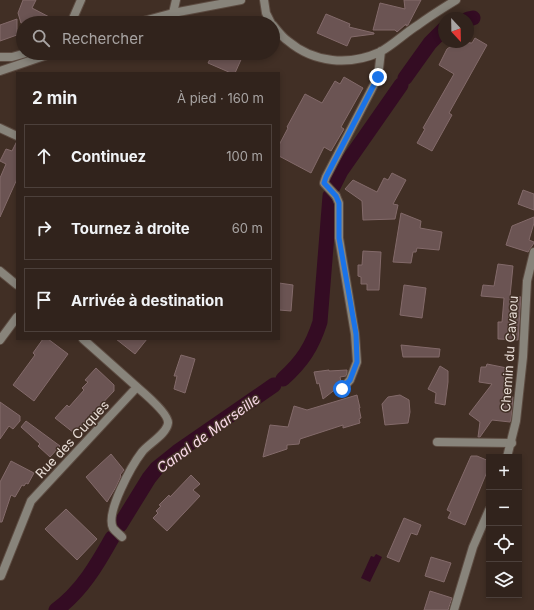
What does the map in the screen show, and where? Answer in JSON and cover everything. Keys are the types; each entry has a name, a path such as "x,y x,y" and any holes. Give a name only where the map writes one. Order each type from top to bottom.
{"street":[{"path":"74,16 81,0"},
{"path":"173,13 176,0"},
{"path":"162,16 241,0"},
{"path":"264,0 268,16"},
{"path":"280,33 287,41 303,52 321,58 340,62 361,59 381,51 417,25 456,0"},
{"path":"342,389 350,380 357,362 356,334 339,238 339,203 336,196 324,183 378,77 381,51"},
{"path":"0,57 16,56"},
{"path":"0,71 32,60"},
{"path":"0,128 16,136"},
{"name":"Chemin du Cavaou","path":"509,454 516,421 523,357 527,281 534,252"},
{"path":"0,271 16,284"},
{"path":"0,340 16,318"},
{"path":"84,340 137,387 166,416 168,422 166,431 142,452 130,469 119,492 112,518 113,527 122,537"},
{"name":"Rue des Cuques","path":"0,576 31,500 137,387"},
{"path":"437,442 512,443"},
{"path":"454,610 473,547 486,517"}],"shaded area":[{"path":"376,554 382,557 370,582 361,578 371,556 374,557"}],"building":[{"path":"23,0 36,0 32,8 47,16 19,16 18,13"},
{"path":"404,0 421,0 408,25 406,26 406,24 397,32 395,30 373,30 380,3 405,9"},
{"path":"326,14 350,24 349,27 374,34 351,37 347,46 317,33"},
{"path":"16,19 16,35 0,41 0,25"},
{"path":"475,38 487,45 449,113 452,115 432,151 417,143 425,129 423,128 454,74 439,65 447,49 474,48"},
{"path":"210,60 241,60 235,72 229,72 208,63"},
{"path":"344,77 363,88 341,127 344,129 331,151 324,147 311,173 280,157 280,143 305,94 322,103 335,81 340,84"},
{"path":"16,143 16,181 0,217 0,178 6,164 0,161 6,149 12,151"},
{"path":"392,173 406,180 393,204 398,205 395,219 363,220 362,201 345,189 353,180 377,192 384,178 388,180"},
{"path":"523,190 534,194 534,210 518,204"},
{"path":"401,213 421,221 420,228 442,232 439,250 417,248 416,252 413,252 411,263 393,262"},
{"path":"534,217 534,223 529,240 534,243 528,252 506,245 512,226"},
{"path":"363,251 381,252 379,290 367,290 367,284 361,284 361,277 358,276 358,265 362,265"},
{"path":"498,264 513,266 510,296 521,297 518,340 498,339 498,322 502,322 504,298 481,296 483,285 494,286"},
{"path":"280,283 293,285 291,311 280,310"},
{"path":"404,285 426,288 422,318 400,315"},
{"path":"42,340 49,340 68,354 34,401 13,385 35,355 33,353"},
{"path":"117,340 146,340 135,354"},
{"path":"401,345 440,349 439,357 403,357"},
{"path":"181,355 195,359 185,393 174,389 177,376 174,376"},
{"path":"487,364 507,368 506,370 509,371 505,396 513,397 511,420 510,422 492,420 480,437 478,437 480,422 469,414 492,384 479,382 481,367 486,367"},
{"path":"440,366 448,371 445,405 435,403 436,393 428,389"},
{"path":"96,368 114,385 114,391 74,433 55,418 67,405 69,407 84,390 82,388 88,382 85,380"},
{"path":"347,370 347,373 346,376 340,377 341,382 337,388 323,399 319,383 317,384 314,372"},
{"path":"357,395 360,408 360,423 343,428 343,425 300,439 299,444 287,445 287,449 263,457 270,425 288,427 294,406 307,410"},
{"path":"400,395 409,400 410,412 408,423 385,425 382,404 388,397"},
{"path":"0,402 20,416 20,421 13,429 9,426 0,439"},
{"path":"26,421 60,446 50,457 38,446 40,444 21,427"},
{"path":"111,454 124,470 107,502 86,477"},
{"path":"471,456 477,456 486,460 486,474 465,525 448,518 451,512 447,510"},
{"path":"11,461 34,473 28,484 26,483 24,486 22,485 15,497 11,495 2,522 0,522 0,482"},
{"path":"191,475 200,484 193,490 200,496 167,531 153,518 158,513 156,511 161,506 159,505 169,495 170,497"},
{"path":"66,509 97,539 77,560 45,529"},
{"path":"404,518 421,525 417,535 411,533 399,562 387,557"},
{"path":"431,557 451,563 444,582 425,576"},
{"path":"430,591 452,598 448,610 424,610"}],"waterway":[{"name":"Canal de Marseille","path":"405,78 430,43 438,35"},
{"name":"Canal de Marseille","path":"333,187 341,171 401,85"},
{"name":"Canal de Marseille","path":"283,379 306,354 314,339 320,322 330,196"},
{"name":"Canal de Marseille","path":"120,525 149,478 157,468 177,452 274,385"},
{"name":"Canal de Marseille","path":"56,610 81,586 112,538"}],"route":[{"path":"342,389 350,380 357,362 356,334 339,238 339,203 336,196 324,183 378,77"}]}
